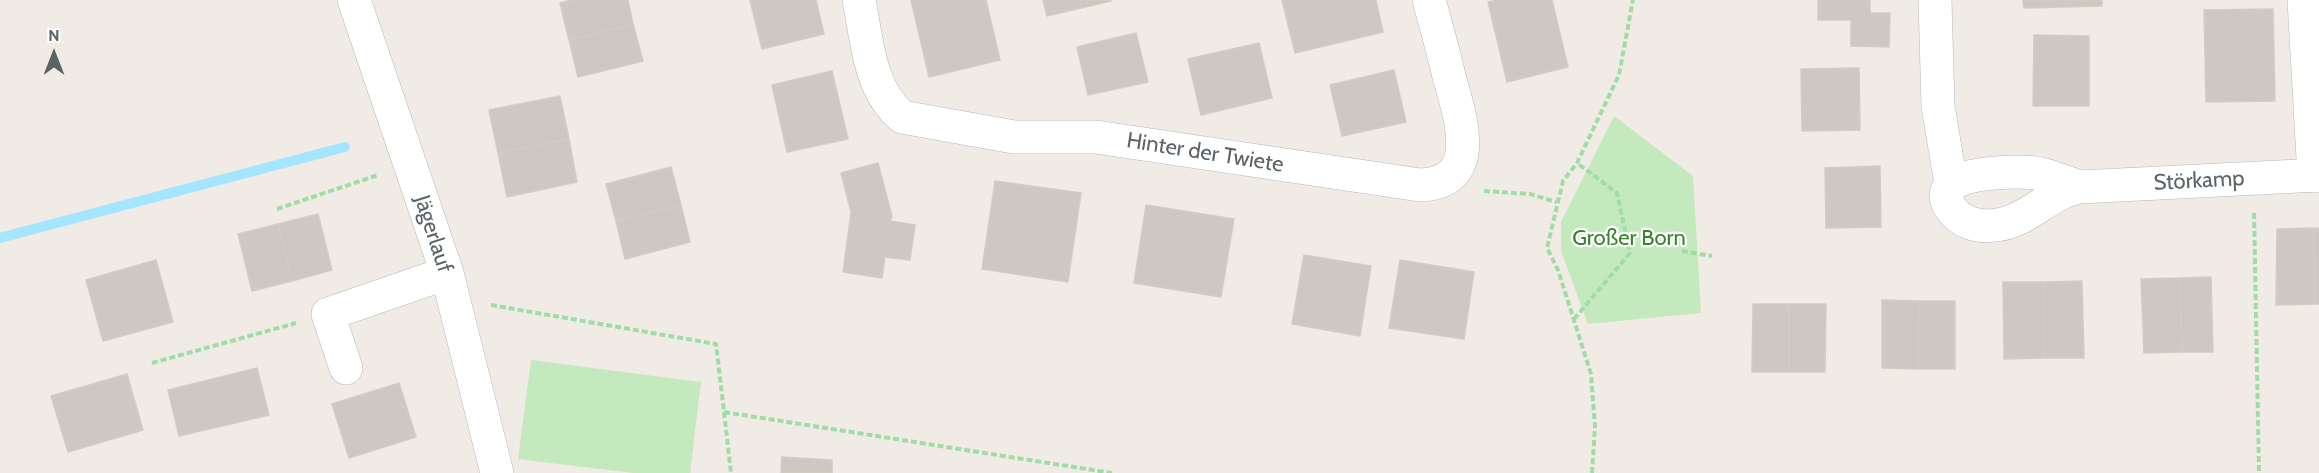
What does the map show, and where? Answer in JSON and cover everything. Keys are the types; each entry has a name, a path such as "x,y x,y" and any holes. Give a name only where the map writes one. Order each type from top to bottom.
{"street":[{"name":"Jägerlauf","path":"354,0 450,285 497,473"},
{"name":"Hinter der Twiete","path":"859,0 880,93 890,107 902,117 1014,137 1096,137 1420,185 1465,181"},
{"path":"1429,0 1463,133 1465,181"},
{"path":"1935,0 1938,106 1951,184"},
{"path":"2304,0 2317,176"},
{"name":"Störkamp","path":"2080,187 2039,173 1976,174 1962,177 1951,184 1946,192 1951,209 1970,224 1983,225 2011,223 2065,190 2080,187 2317,176"},
{"path":"346,368 328,314 450,285"}],"path":[{"path":"1592,473 1595,427 1591,374 1547,248 1556,202 1563,181 1577,163 1618,75 1633,0"},
{"path":"1573,320 1630,253 1617,194 1577,163"},
{"path":"277,209 410,165"},
{"path":"2253,178 2259,473"},
{"path":"1465,181 1530,194 1556,202"},
{"path":"1682,251 1712,256"},
{"path":"450,285 716,344 731,473"},
{"path":"152,363 328,314"},
{"path":"724,412 1112,473"}],"green space":[{"name":"Großer Born","path":"1614,116 1693,176 1701,313 1588,324 1561,251 1561,222"},
{"path":"531,360 701,382 690,473 633,473 518,459"}],"building":[{"path":"571,0 628,0 633,24 569,40 560,3"},
{"path":"750,0 816,0 824,34 762,49"},
{"path":"911,0 986,0 1000,60 929,77"},
{"path":"1043,0 1110,0 1111,1 1047,16"},
{"path":"1282,0 1376,0 1383,32 1295,53"},
{"path":"1552,0 1568,67 1507,82 1488,2"},
{"path":"1818,0 1870,0 1870,13 1890,13 1889,47 1851,46 1851,20 1818,20"},
{"path":"2023,0 2102,0 2102,6 2024,8"},
{"path":"2273,9 2275,101 2206,102 2204,10"},
{"path":"633,24 643,61 578,77 569,40"},
{"path":"1136,33 1148,82 1088,95 1077,47"},
{"path":"2034,35 2089,36 2089,106 2033,106"},
{"path":"1259,43 1272,98 1201,115 1188,59"},
{"path":"1859,68 1860,130 1802,131 1801,69"},
{"path":"1394,70 1406,122 1342,136 1330,85"},
{"path":"832,71 848,139 787,152 772,85"},
{"path":"560,96 569,139 498,153 489,110"},
{"path":"569,139 577,182 507,197 498,153"},
{"path":"878,163 892,216 890,221 915,225 910,260 885,257 882,278 843,272 851,212 841,173"},
{"path":"1880,166 1881,227 1826,228 1825,168"},
{"path":"671,167 681,205 616,221 606,184"},
{"path":"995,181 1081,193 1068,282 982,269"},
{"path":"681,205 690,242 625,259 616,221"},
{"path":"1146,205 1234,219 1221,297 1134,283"},
{"path":"318,214 332,270 292,281 278,224"},
{"path":"278,224 292,281 252,291 238,234"},
{"path":"2314,228 2319,228 2319,304 2315,304"},
{"path":"2314,228 2315,304 2276,305 2277,229"},
{"path":"1304,255 1371,266 1360,336 1292,324"},
{"path":"156,260 173,322 103,341 86,280"},
{"path":"1400,260 1474,272 1464,339 1389,328"},
{"path":"2211,277 2213,352 2182,352 2180,278"},
{"path":"2180,278 2182,352 2144,353 2141,279"},
{"path":"2082,281 2084,358 2044,358 2044,282"},
{"path":"2003,282 2044,282 2044,358 2004,359"},
{"path":"1882,300 1919,301 1918,369 1882,368"},
{"path":"1919,301 1955,301 1955,369 1918,369"},
{"path":"1753,304 1789,304 1789,372 1752,372"},
{"path":"1789,304 1826,304 1825,372 1789,372"},
{"path":"257,368 269,415 179,436 168,390"},
{"path":"127,374 143,430 68,452 51,396"},
{"path":"399,383 416,437 349,458 332,404"},
{"path":"782,457 832,460 832,473 781,473"}],"waterway":[{"path":"0,238 345,147"}]}
